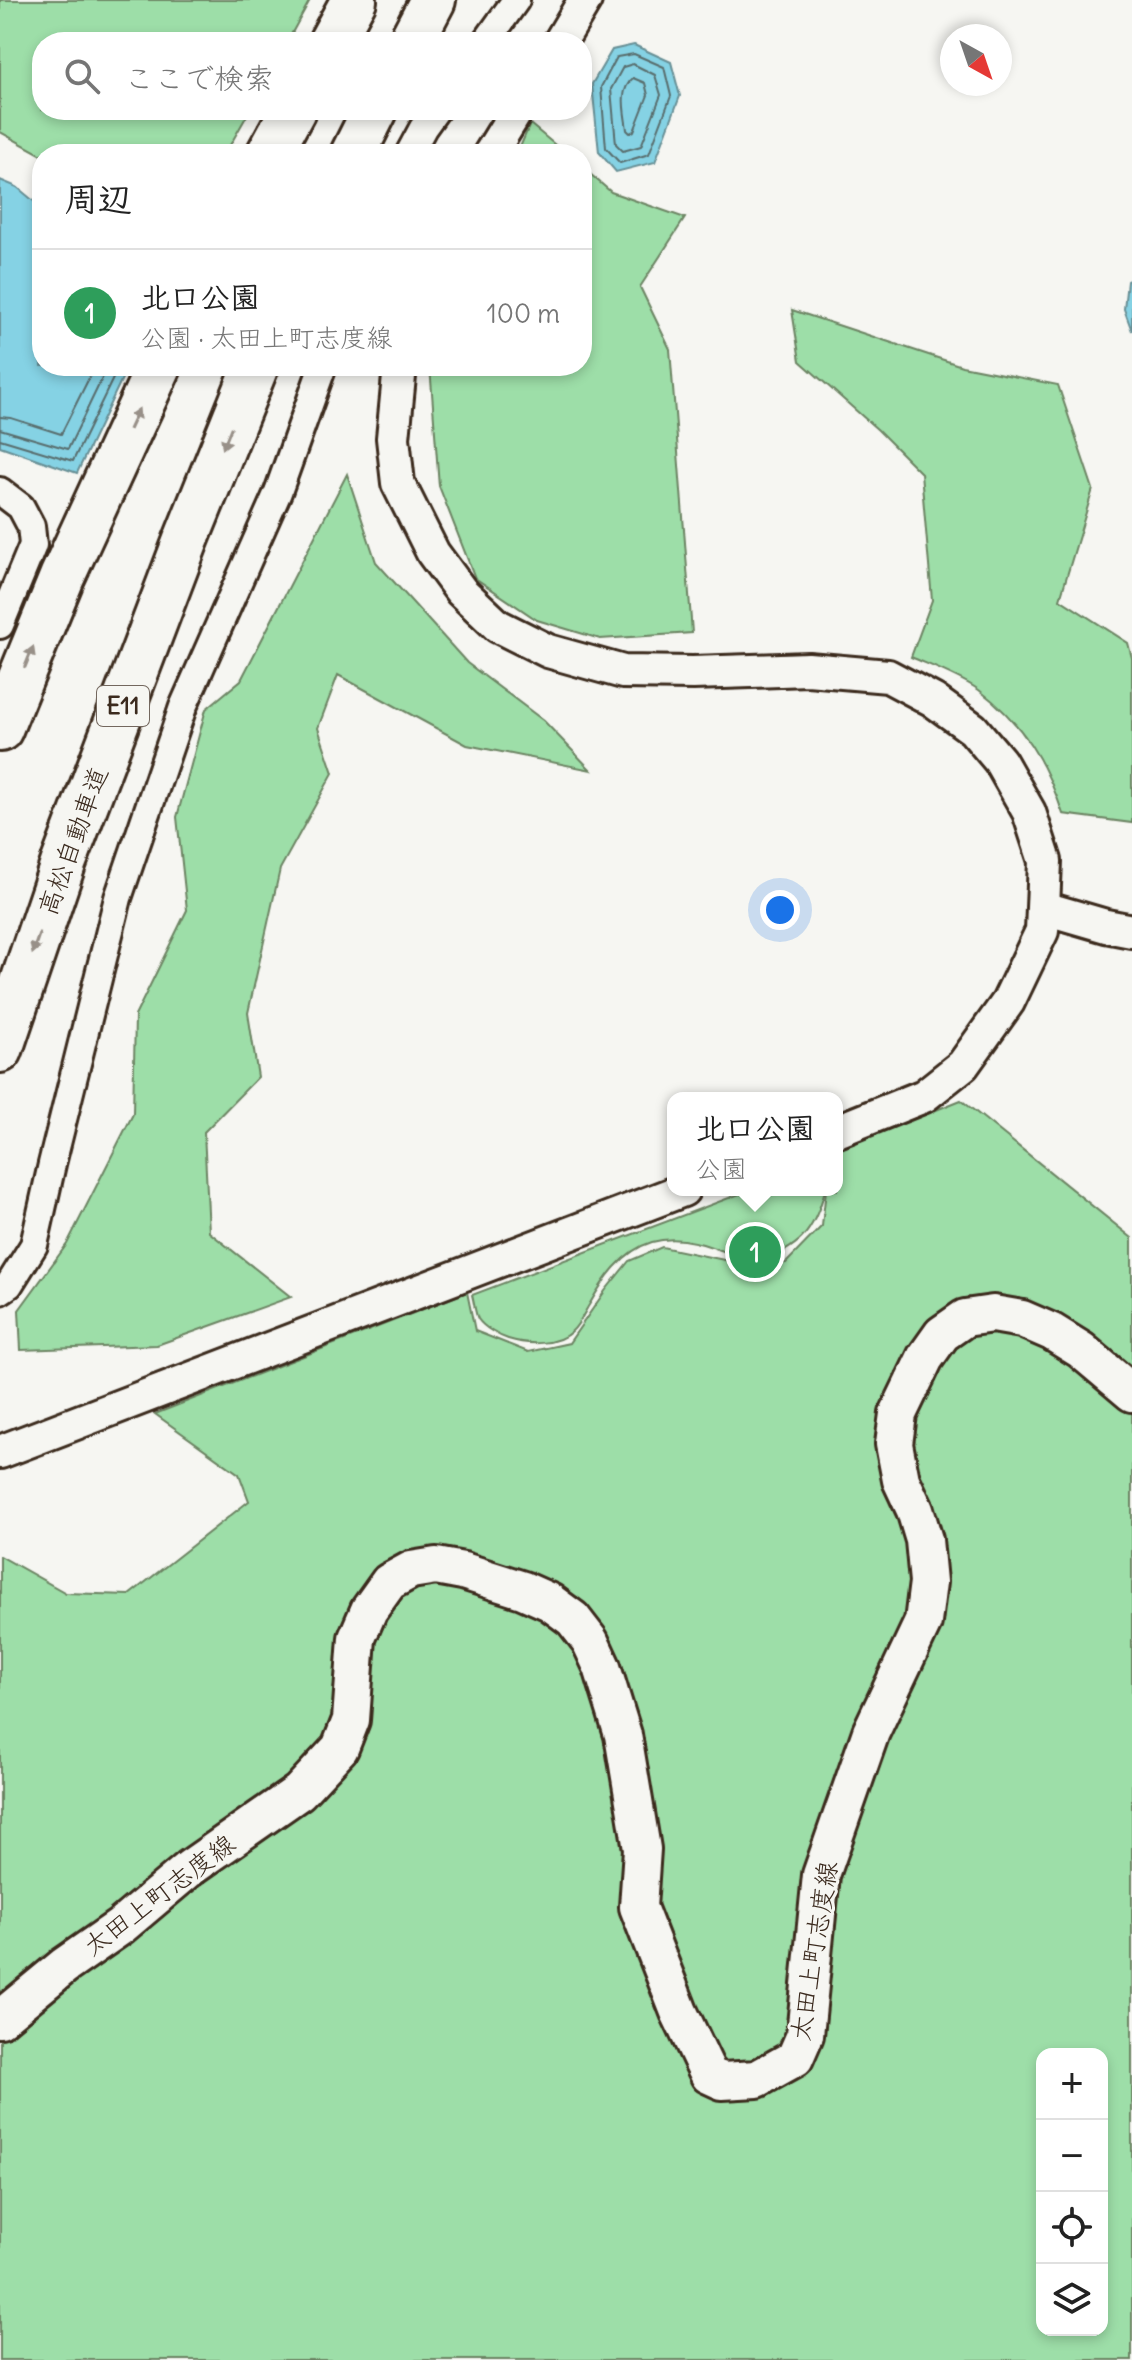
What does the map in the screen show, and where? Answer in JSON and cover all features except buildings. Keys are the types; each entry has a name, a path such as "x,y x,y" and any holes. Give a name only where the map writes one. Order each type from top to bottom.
{"highway":[{"path":"336,32 354,0"},
{"path":"416,32 433,0"},
{"path":"274,144 288,120"},
{"path":"358,144 370,120"},
{"path":"0,729 62,577 154,376"},
{"name":"高松自動車道","path":"0,1050 63,864 252,376"}],"main road":[{"name":"太田上町志度線","path":"0,2019 64,1966 120,1927 190,1868 299,1792 340,1748 351,1720 357,1638 369,1610 389,1582 411,1570 436,1566 463,1571 550,1602 573,1619 590,1641 602,1667 623,1735 642,1849 638,1907 679,2012 709,2075 722,2081 757,2079 795,2058 805,2035 821,1875 871,1732 923,1622 928,1582 924,1540 901,1480 894,1444 898,1414 925,1358 942,1334 965,1318 993,1314 1022,1319 1052,1332 1081,1350 1132,1393"}],"street":[{"path":"493,32 516,0"},
{"path":"566,32 585,0"},
{"path":"414,144 429,120"},
{"path":"496,144 511,120"},
{"path":"0,1291 9,1285 34,1245 118,898 178,721 278,492 319,376"},
{"path":"399,376 393,438 398,483 433,553 461,591 498,626 548,651 623,672 808,669 888,676 933,700 973,729 1000,761 1029,812 1045,861 1042,931 1008,1002 963,1065 924,1096 843,1129"},
{"path":"0,491 21,507 31,526 33,545 0,625"},
{"path":"1044,908 1132,931"},
{"path":"0,1452 667,1196"}],"green space":[{"path":"0,0 310,0 292,32 32,32 32,120 244,120 231,144 32,144 32,150 0,132"},
{"path":"530,124 554,144 521,144"},
{"path":"592,176 611,192 685,218 640,287 670,349 692,633 600,639 537,620 475,578 439,486 431,376 592,376"},
{"path":"792,310 962,366 1058,385 1093,489 1060,599 1128,643 1132,658 1132,823 1063,814 1041,761 1008,716 971,685 911,657 932,600 921,473 800,361"},
{"path":"347,474 376,562 467,663 544,721 591,770 467,745 338,675 318,728 333,773 280,869 248,1013 258,1077 204,1132 209,1232 291,1297 157,1345 21,1350 19,1310 67,1244 133,1114 135,1016 187,910 177,817 206,709 241,680"},
{"path":"961,1100 1132,1238 1132,2360 0,2360 0,1556 66,1593 129,1595 249,1501 239,1474 155,1414 467,1292 475,1331 528,1352 569,1343 629,1261 662,1247 753,1266 786,1263 822,1226 825,1196 843,1196 843,1148"},
{"path":"734,1196 823,1196 815,1218 802,1238 784,1252 757,1264 692,1241 665,1240 641,1246 614,1268 577,1326 558,1339 533,1343 504,1338 478,1319 472,1295"}],"water":[{"path":"634,45 671,62 680,96 655,162 616,172 599,152 592,84 612,50"},
{"path":"0,180 17,187 32,200 32,376 123,376 77,473 0,446"},
{"path":"1132,279 1132,331 1124,309 1127,281"}],"place":[{"name":"北口公園","path":"755,1252"}]}
